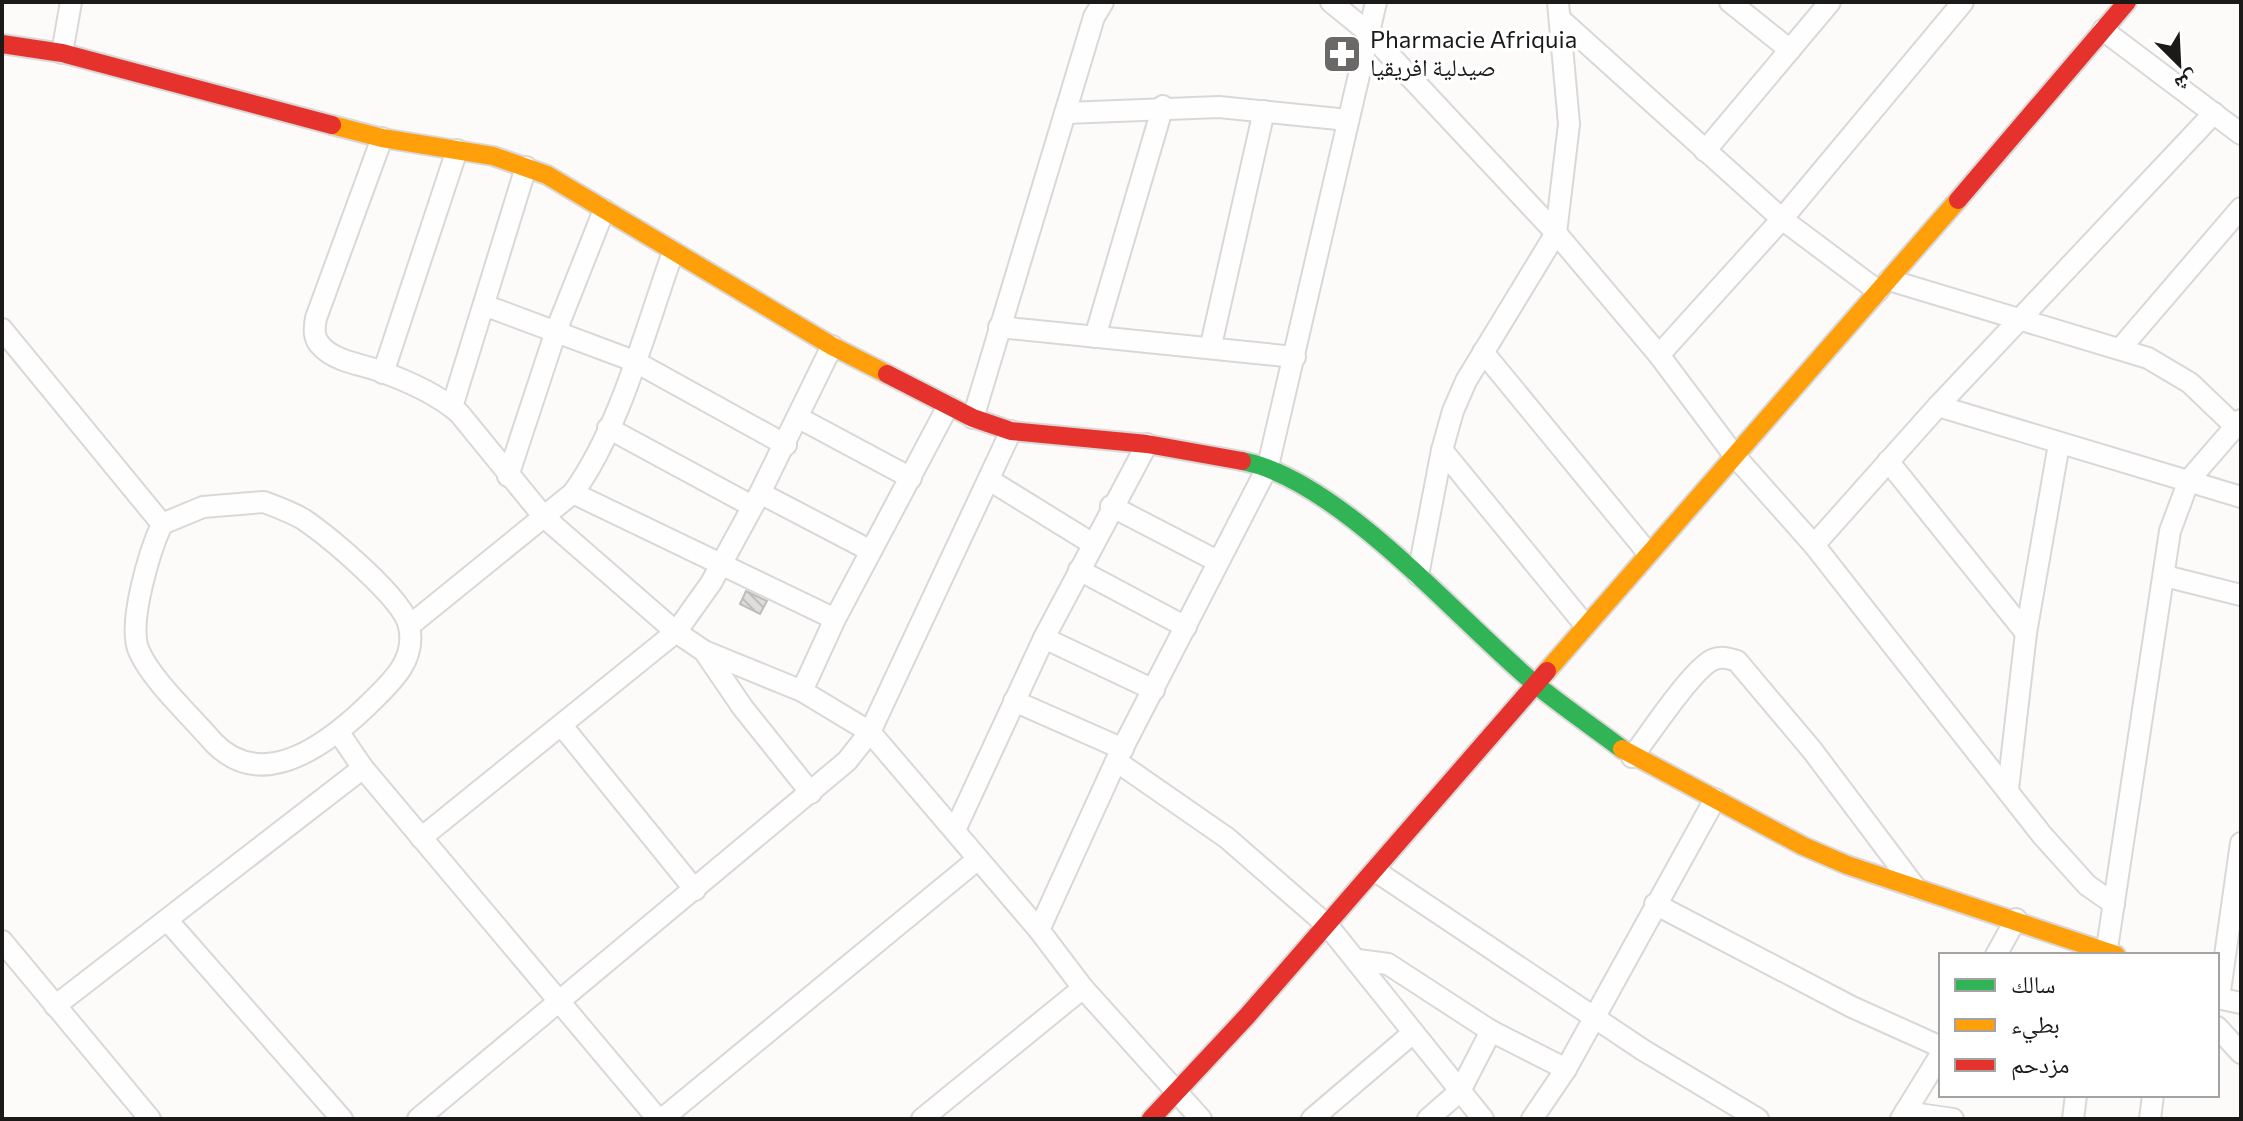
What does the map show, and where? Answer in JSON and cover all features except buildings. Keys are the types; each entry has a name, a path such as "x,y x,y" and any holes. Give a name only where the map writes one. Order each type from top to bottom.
{"street":[{"path":"62,53 71,2"},
{"path":"973,418 1094,17 1103,2"},
{"path":"1331,2 1369,33 1556,233 1659,355 1734,455 1814,545 2067,865 2114,904"},
{"path":"1039,930 1120,755 1268,466 1376,2"},
{"path":"1730,2 1790,50"},
{"path":"1705,151 1830,2"},
{"path":"1659,355 1782,219 1963,2"},
{"path":"1151,1119 1179,1093 1377,872 1534,683 1884,286 2127,2"},
{"path":"1559,11 1705,151 1782,219 1884,286 2020,319 2120,349 2172,369 2238,423 2189,480 2170,531 2109,953"},
{"path":"1418,575 1442,450 1466,381 1556,233 1569,134 1559,11"},
{"path":"2103,30 2241,134"},
{"path":"2,44 62,53 382,138 457,150 526,167 832,346 973,418 1011,431 1147,444 1268,466 1342,512 1418,575 1534,683 1632,757 1803,846 2106,953"},
{"path":"1066,113 1163,106 1264,111 1348,120"},
{"path":"1095,337 1163,106"},
{"path":"1211,345 1264,111"},
{"path":"1814,545 1938,406 2214,113"},
{"path":"382,138 314,330 318,344 330,354 383,373 452,407 544,517 676,632 704,651 802,691 870,732 1039,930 1083,988 1201,1119"},
{"path":"383,373 457,150"},
{"path":"452,407 526,167"},
{"path":"2120,349 2241,208"},
{"path":"508,476 556,331 604,210"},
{"path":"409,626 573,493 608,428 673,252"},
{"path":"484,305 634,361 786,445"},
{"path":"999,327 1211,345 1295,357"},
{"path":"2,329 162,524"},
{"path":"421,838 563,727 676,632 722,563 786,445 832,346"},
{"path":"1483,352 1648,553"},
{"path":"802,691 835,619 948,406"},
{"path":"1938,406 2241,497"},
{"path":"799,418 911,478"},
{"path":"608,428 756,500 871,551"},
{"path":"418,1119 847,761 870,732 991,481 1011,431"},
{"path":"955,830 1044,638 1111,506 1147,444"},
{"path":"2008,789 2026,633 2059,444"},
{"path":"1442,450 1585,625"},
{"path":"1888,461 2026,633"},
{"path":"991,481 1093,544"},
{"path":"573,493 835,619"},
{"path":"264,502 303,519 393,596 409,626 410,645 400,674 339,733 311,751 287,761 262,765 225,754 137,649 135,629 149,558 162,524 203,507 264,502"},
{"path":"1111,506 1217,561"},
{"path":"1079,570 1186,627"},
{"path":"2165,576 2241,595"},
{"path":"1044,638 1154,690"},
{"path":"704,651 743,708 811,793"},
{"path":"1632,757 1697,674 1712,661 1723,657 1737,661 1803,739 1915,887"},
{"path":"1014,701 1120,755 1227,838 1328,926 1483,1119"},
{"path":"563,727 695,890"},
{"path":"339,733 363,768 421,838 660,1119 978,859"},
{"path":"55,1006 363,768"},
{"path":"1532,1119 1566,1069 1715,799"},
{"path":"2219,993 2238,890 2241,843"},
{"path":"1377,872 1595,1015 1730,1111 1758,1119"},
{"path":"1655,904 1852,1007 1939,1046"},
{"path":"1997,953 2016,919"},
{"path":"168,921 342,1119"},
{"path":"2,941 150,1119"},
{"path":"1358,960 1388,964 1491,1031 1566,1069"},
{"path":"922,1119 1083,988"},
{"path":"2219,998 2241,1003"},
{"path":"2219,1029 2241,1053"},
{"path":"1428,1119 1460,1091 1491,1031"},
{"path":"1312,1119 1413,1033"},
{"path":"1939,1057 1903,1116 1953,1119"},
{"path":"2073,1119 2076,1097"},
{"path":"2150,1119 2153,1097"}],"traffic: fast":[{"path":"1242,461 1279,473 1318,494 1357,523 1396,555 1534,683 1622,749"}],"traffic: slow":[{"path":"332,125 382,138 493,156 547,175 832,346 887,374"},
{"path":"1547,671 1958,200"},
{"path":"1622,749 1803,846 1847,865 2110,953"}],"traffic: jam":[{"path":"1958,200 2127,2"},
{"path":"2,44 62,53 332,125"},
{"path":"887,374 973,418 1011,431 1147,444 1242,461"},
{"path":"1151,1119 1248,1015 1547,671"}],"place":[{"name":"Pharmacie Afriquia صيدلية افريقيا","path":"1342,54"}]}
